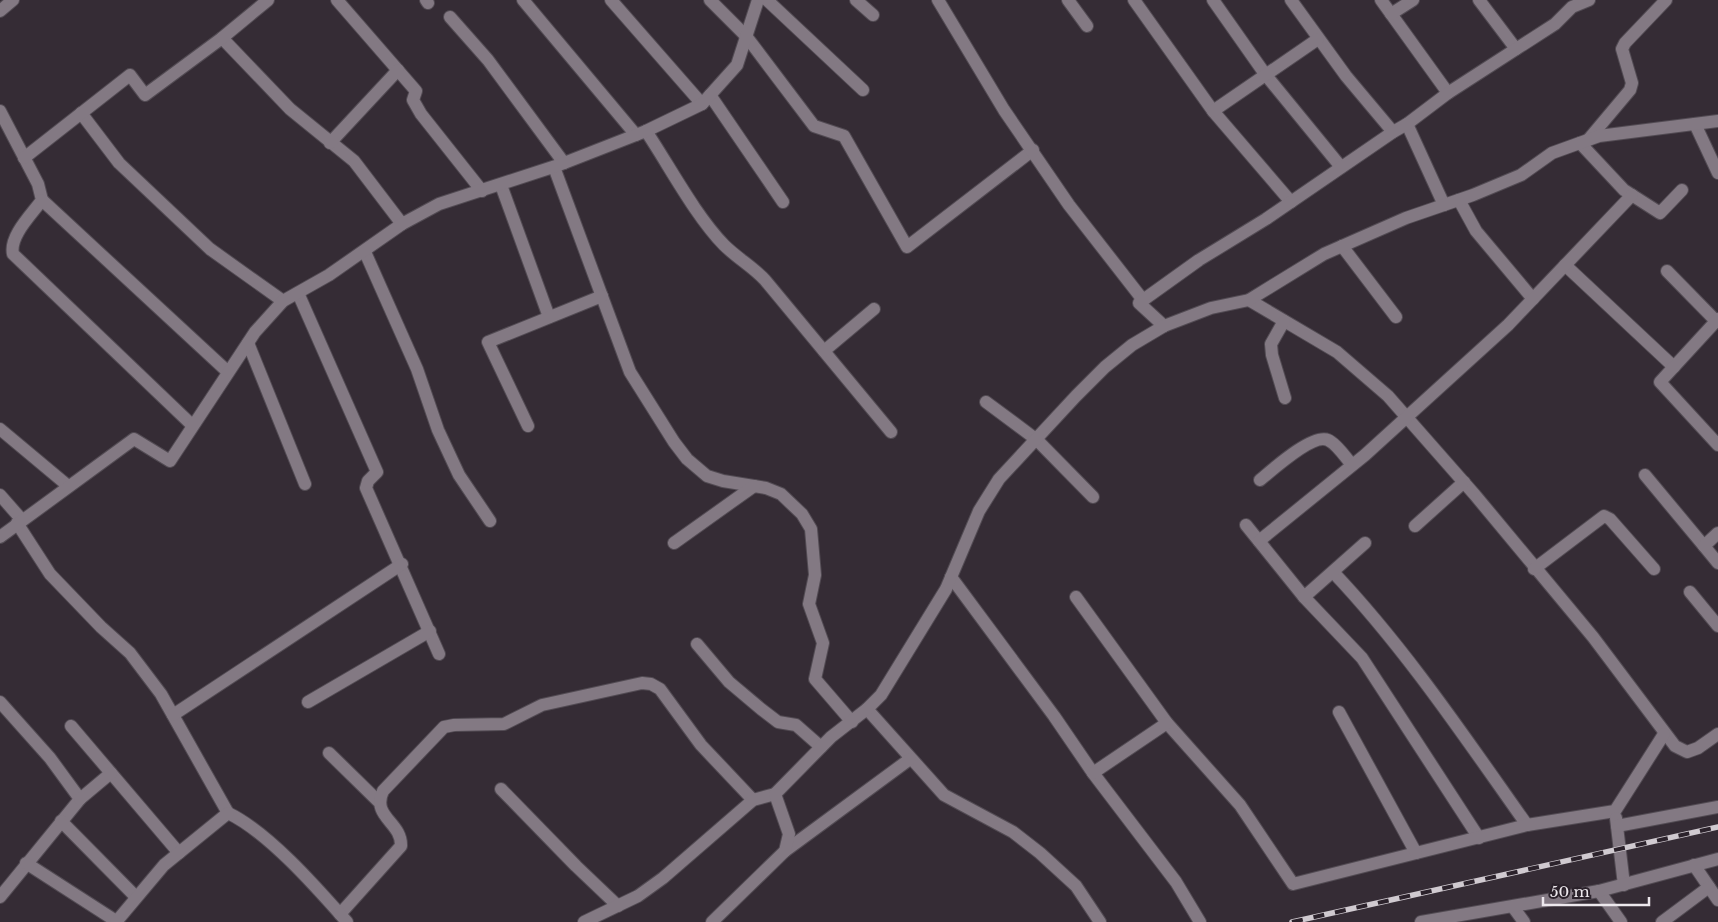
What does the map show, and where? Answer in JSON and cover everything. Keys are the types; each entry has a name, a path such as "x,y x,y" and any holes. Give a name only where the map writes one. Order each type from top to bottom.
{"street":[{"path":"0,11 13,0"},
{"path":"24,158 130,75 145,95 222,38 268,0"},
{"path":"337,0 416,91 412,100 421,114 482,191"},
{"path":"523,0 641,133 725,247 752,266 765,280 891,432"},
{"path":"611,0 706,100 783,202"},
{"path":"710,0 746,36 814,126 844,136 907,248 1033,150"},
{"path":"0,537 68,485 108,460 134,439 170,461 248,343 283,301 365,252 402,224 439,204 559,165 641,133 706,100 737,65 758,0"},
{"path":"767,0 863,90"},
{"path":"856,0 873,15"},
{"path":"938,0 1004,110 1069,205 1143,300"},
{"path":"1068,0 1087,26"},
{"path":"1134,0 1213,111 1291,202"},
{"path":"1213,0 1265,74 1341,167"},
{"path":"1291,0 1346,76 1393,132"},
{"path":"1381,0 1448,93"},
{"path":"1391,14 1414,0"},
{"path":"1479,0 1516,49"},
{"path":"1164,326 1139,303 1199,260 1291,202 1407,124 1448,93 1555,24 1570,3 1589,0"},
{"path":"1584,141 1630,90 1632,83 1622,49 1625,43 1666,0"},
{"path":"450,17 488,60 559,165 602,296 630,372 674,442 687,459 707,476 723,481 766,488 781,494 802,514 811,529 815,575 809,604 822,643 815,679 852,722"},
{"path":"222,38 290,110 354,162 402,224"},
{"path":"1213,111 1318,38"},
{"path":"330,142 398,70"},
{"path":"1,114 38,184 42,200 228,372"},
{"path":"81,114 119,163 210,249 283,301"},
{"path":"584,922 618,906 663,878 753,800 775,794 821,747 867,710 881,695 946,590 978,511 999,479 1105,367 1132,345 1164,326 1211,308 1250,300 1324,254 1406,218 1459,200 1521,175 1552,153 1600,136 1718,121"},
{"path":"1407,124 1444,205"},
{"path":"1695,124 1718,173"},
{"path":"1584,141 1624,190 1660,213 1682,190"},
{"path":"501,185 550,317"},
{"path":"1259,541 1408,417 1533,299 1632,195"},
{"path":"42,200 16,236 11,248 13,254 192,425"},
{"path":"1459,200 1476,231 1533,299"},
{"path":"1342,246 1396,317"},
{"path":"365,252 417,369 438,430 459,475 490,521"},
{"path":"1565,265 1674,367"},
{"path":"1667,271 1717,320 1660,382 1718,444"},
{"path":"298,293 378,472 368,481 366,488 402,564 439,654"},
{"path":"528,426 488,342 602,296"},
{"path":"1250,300 1337,352 1388,396 1464,482 1593,637 1664,734 1680,750 1687,752 1698,748 1718,734"},
{"path":"824,351 874,309"},
{"path":"1284,321 1271,344 1272,355 1285,398"},
{"path":"248,343 305,484"},
{"path":"986,402 1036,440 1093,497"},
{"path":"0,429 68,485"},
{"path":"1260,480 1310,443 1322,439 1330,440 1352,465"},
{"path":"1645,475 1718,563"},
{"path":"1415,526 1464,482"},
{"path":"674,543 754,486"},
{"path":"0,495 20,521 50,574 101,627 130,653 161,694 228,813 247,822 266,839 343,918 401,846 401,837 380,808 378,801 329,753"},
{"path":"1534,568 1604,516 1610,519 1654,569"},
{"path":"1246,525 1304,597 1362,658 1479,838"},
{"path":"1704,546 1718,533"},
{"path":"1304,597 1365,543"},
{"path":"173,715 402,564"},
{"path":"1333,572 1358,598 1411,666 1527,825"},
{"path":"951,578 1054,716 1093,773 1176,882 1200,922"},
{"path":"1690,592 1718,626"},
{"path":"1076,597 1167,723 1240,805 1294,884 1527,825 1615,811"},
{"path":"308,702 430,631"},
{"path":"698,644 729,682 761,709 778,722 796,724 821,747"},
{"path":"378,801 383,791 444,727 504,724 542,705 642,683 651,684 660,689 701,745 753,800"},
{"path":"0,702 50,758 80,799"},
{"path":"867,710 944,795 1013,832 1040,853 1076,886 1100,922"},
{"path":"1339,712 1416,853"},
{"path":"1093,773 1167,723"},
{"path":"70,726 180,853"},
{"path":"1624,885 1615,811 1664,734"},
{"path":"712,922 785,851 910,759"},
{"path":"0,897 80,799 111,773"},
{"path":"501,789 618,906"},
{"path":"775,794 789,834 785,851"},
{"path":"1618,826 1718,806"},
{"path":"26,863 116,921 164,865 228,813"},
{"path":"61,821 136,897"},
{"path":"1420,922 1451,920 1599,891 1718,859"},
{"path":"1694,865 1718,900"},
{"path":"1662,922 1709,887"},
{"path":"1599,891 1620,922"},
{"path":"1513,907 1524,922"}],"railway":[{"path":"1292,922 1718,827"}]}
